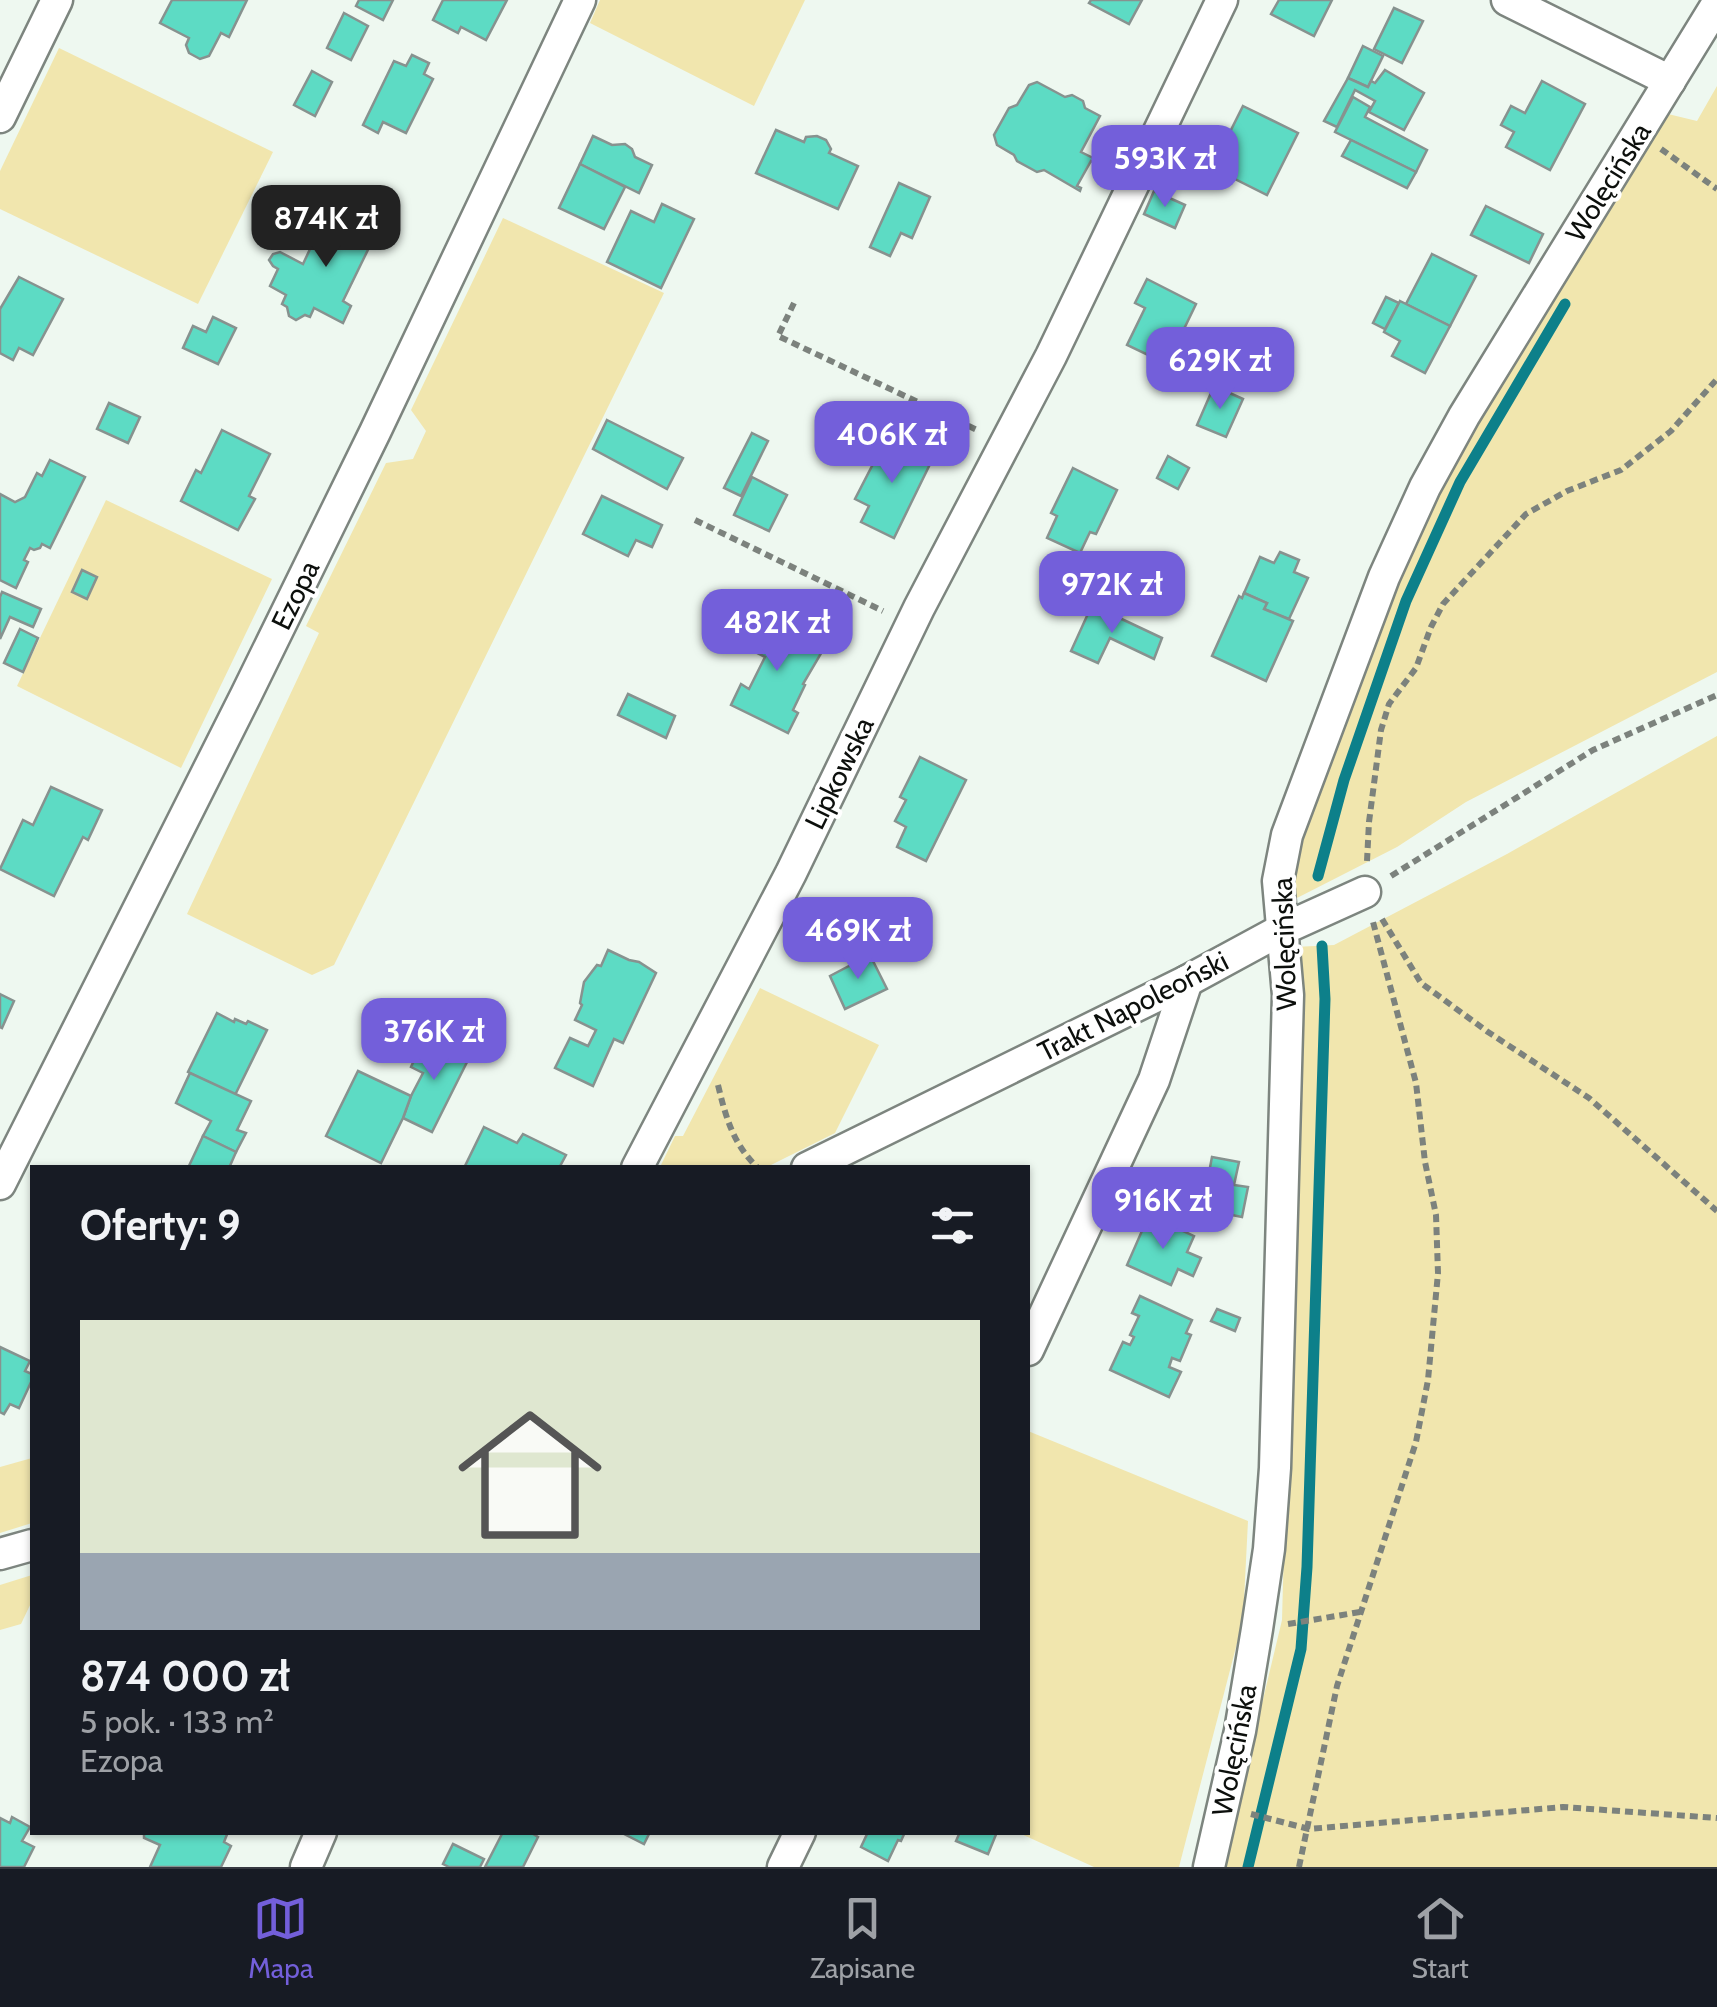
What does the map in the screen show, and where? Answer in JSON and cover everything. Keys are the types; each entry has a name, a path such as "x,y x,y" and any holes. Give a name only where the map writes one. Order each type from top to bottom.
{"street":[{"path":"0,117 57,0"},
{"name":"Ezopa","path":"0,1184 375,432 580,0"},
{"name":"Lipkowska","path":"639,1165 791,873 911,624 1060,339 1222,0"},
{"path":"1507,0 1670,81"},
{"name":"Wolęcińska","path":"1209,1867 1224,1807 1269,1549 1286,1144 1288,995 1278,881 1287,835 1384,577 1425,487 1464,416 1717,4"},
{"name":"Trakt Napoleoński","path":"813,1165 1187,981 1281,930 1365,892"},
{"path":"1030,1346 1154,1080 1187,981"},
{"path":"0,1554 30,1546"},
{"path":"306,1867 321,1835"},
{"path":"784,1867 799,1835"}],"path":[{"path":"1639,134 1717,189"},
{"path":"794,303 778,336 1005,444"},
{"path":"1299,1867 1337,1686 1416,1442 1428,1380 1438,1273 1436,1216 1416,1083 1365,892 1369,822 1389,704 1416,668 1443,604 1526,514 1567,491 1622,470 1671,431 1717,378"},
{"path":"695,520 911,624"},
{"path":"1365,892 1593,750 1717,694"},
{"path":"1365,892 1421,983 1588,1098 1717,1211"},
{"path":"709,1030 729,1130 755,1165"},
{"path":"1257,1630 1360,1612"},
{"path":"1224,1807 1309,1828 1562,1807 1717,1818"}],"shaded area":[{"path":"600,0 805,0 754,106 590,23"},
{"path":"59,48 273,152 198,304 0,209 0,171"},
{"path":"1717,86 1717,672 1466,802 1397,847 1295,899 1295,842 1435,492 1668,114 1697,121"},
{"path":"503,218 664,293 334,965 312,975 187,914 319,633 306,626 386,463 413,459 426,431 411,410"},
{"path":"106,500 272,579 181,768 17,686"},
{"path":"1717,736 1717,1867 1223,1867 1282,1620 1295,1149 1295,947 1334,945"},
{"path":"760,988 879,1045 835,1133 771,1165 661,1165 675,1136 683,1136"},
{"path":"1030,1432 1248,1521 1243,1620 1179,1867 1094,1867 1023,1835 1030,1835"},
{"path":"30,1459 30,1524 0,1533 0,1467"},
{"path":"30,1576 30,1605 21,1624 0,1630 0,1585"}],"building":[{"path":"172,0 247,0 229,37 221,33 209,56 200,59 189,53 189,38 160,23"},
{"path":"359,0 393,0 383,20 356,6"},
{"path":"443,0 507,0 486,40 461,27 458,33 433,20"},
{"path":"1142,0 1129,24 1089,3"},
{"path":"1279,0 1332,0 1314,36 1271,14"},
{"path":"1394,8 1423,21 1402,63 1374,49"},
{"path":"344,13 368,26 351,60 327,48"},
{"path":"1363,46 1383,56 1368,87 1348,78"},
{"path":"412,55 429,63 424,74 433,79 406,133 383,122 378,133 363,125 394,61 406,66"},
{"path":"1385,70 1424,93 1404,130 1369,112 1375,101 1355,90 1337,127 1324,121 1348,78 1368,87"},
{"path":"312,71 332,82 315,116 294,105"},
{"path":"1542,81 1585,104 1550,170 1506,147 1514,132 1501,125 1511,106 1525,113"},
{"path":"1037,82 1065,97 1072,95 1100,116 1081,152 1097,160 1091,161 1077,186 1080,191 1044,170 1037,172 1017,161 997,145 994,135 1009,108 1017,105 1029,85"},
{"path":"1353,97 1370,107 1365,117 1427,150 1416,172 1335,132"},
{"path":"1243,106 1298,133 1267,195 1219,171 1235,142 1227,138"},
{"path":"776,130 804,142 806,137 817,136 826,140 829,153 858,166 838,209 756,173"},
{"path":"593,136 612,145 625,144 635,157 652,165 639,193 580,164"},
{"path":"1351,140 1416,172 1407,188 1342,156"},
{"path":"580,164 625,187 604,229 559,208"},
{"path":"899,183 930,197 912,238 901,233 890,256 870,247"},
{"path":"1154,191 1185,205 1175,228 1144,214"},
{"path":"662,204 694,219 661,288 607,262 631,211 654,222"},
{"path":"351,206 382,221 343,301 351,306 343,323 314,308 310,317 305,315 296,320 282,304 286,295 270,286 278,269 269,260 280,252 303,264 311,247 330,256"},
{"path":"1486,206 1543,234 1529,263 1471,235"},
{"path":"1432,254 1476,276 1450,326 1406,304"},
{"path":"19,277 63,299 33,355 19,348 13,360 0,353 0,309"},
{"path":"1147,279 1196,304 1167,364 1127,345 1145,308 1135,303"},
{"path":"1386,297 1399,303 1385,329 1373,323"},
{"path":"1400,301 1450,326 1425,373 1392,356 1400,341 1384,332"},
{"path":"213,317 236,328 218,364 183,348 193,326 206,332"},
{"path":"1214,386 1243,399 1226,437 1197,425"},
{"path":"109,403 140,417 128,443 97,429"},
{"path":"607,420 683,458 667,489 593,449"},
{"path":"222,430 270,454 249,496 255,499 238,530 181,501 196,470 201,473"},
{"path":"752,433 768,441 741,496 724,488"},
{"path":"887,437 932,460 894,538 861,522 869,506 855,499"},
{"path":"1168,456 1189,468 1178,489 1157,478"},
{"path":"50,460 85,477 50,548 42,544 34,550 30,548 16,588 0,580 0,494 15,502 25,497 37,473 42,476"},
{"path":"1073,468 1117,490 1096,534 1090,532 1080,553 1047,538 1057,516 1051,513"},
{"path":"752,477 787,495 769,531 734,515"},
{"path":"602,496 662,525 652,547 636,540 628,556 583,534"},
{"path":"1280,552 1299,560 1294,572 1308,578 1289,619 1264,609 1267,603 1244,593 1260,557 1274,563"},
{"path":"82,570 97,577 87,599 72,592"},
{"path":"2,592 41,609 33,627 10,617 0,639 0,597"},
{"path":"1244,593 1267,603 1264,609 1293,621 1266,681 1212,656 1239,596 1242,598"},
{"path":"1092,605 1162,638 1154,659 1110,638 1098,663 1071,651"},
{"path":"758,617 781,629 787,626 823,650 803,684 793,710 798,713 788,733 731,705 741,684 749,689 765,657 744,646"},
{"path":"20,629 38,638 23,672 4,663"},
{"path":"628,694 675,716 666,738 618,715"},
{"path":"920,757 966,780 926,861 897,847 906,827 895,821 906,800 900,797"},
{"path":"51,787 102,810 88,840 83,837 54,896 0,869 23,820 33,825"},
{"path":"608,950 656,973 623,1043 614,1039 593,1086 555,1068 570,1038 588,1046 596,1030 575,1020 582,1005 584,982 597,965 601,966"},
{"path":"870,955 887,989 845,1009 830,976"},
{"path":"0,994 14,1001 2,1028 0,1027"},
{"path":"459,1004 489,1018 475,1049 445,1034"},
{"path":"428,1012 445,1020 436,1037 419,1028"},
{"path":"217,1013 234,1022 248,1021 267,1030 235,1095 188,1072"},
{"path":"425,1037 469,1058 432,1132 403,1118 423,1073 411,1067"},
{"path":"358,1071 411,1096 381,1163 326,1136"},
{"path":"190,1073 251,1101 237,1130 246,1133 236,1152 203,1136 211,1121 176,1103"},
{"path":"484,1127 517,1143 523,1134 566,1155 561,1165 465,1165"},
{"path":"203,1136 236,1152 230,1165 189,1165"},
{"path":"1212,1157 1239,1162 1234,1185 1248,1187 1242,1217 1202,1209"},
{"path":"1149,1215 1194,1236 1187,1252 1201,1258 1193,1276 1178,1269 1171,1285 1127,1265"},
{"path":"1140,1296 1192,1320 1186,1333 1191,1335 1180,1361 1172,1358 1169,1367 1181,1372 1169,1397 1110,1370 1123,1342 1130,1345 1134,1337 1130,1335 1139,1316 1132,1313"},
{"path":"1217,1309 1240,1318 1235,1331 1211,1321"},
{"path":"0,1347 30,1361 25,1371 30,1373 30,1384 19,1408 10,1404 4,1414 0,1412"},
{"path":"12,1817 30,1827 22,1841 34,1847 24,1867 0,1867 0,1818 10,1823"},
{"path":"227,1835 224,1842 231,1846 221,1867 150,1867 160,1845 144,1838"},
{"path":"501,1835 538,1837 523,1867 485,1867"},
{"path":"626,1835 648,1835 644,1844"},
{"path":"867,1835 904,1835 888,1861 861,1847"},
{"path":"959,1835 996,1835 988,1854 956,1841"},
{"path":"453,1844 484,1859 480,1867 443,1864"}],"waterway":[{"path":"1318,876 1344,780 1406,601 1460,482 1565,304"},
{"path":"1248,1867 1301,1649 1325,999 1322,946"}]}
